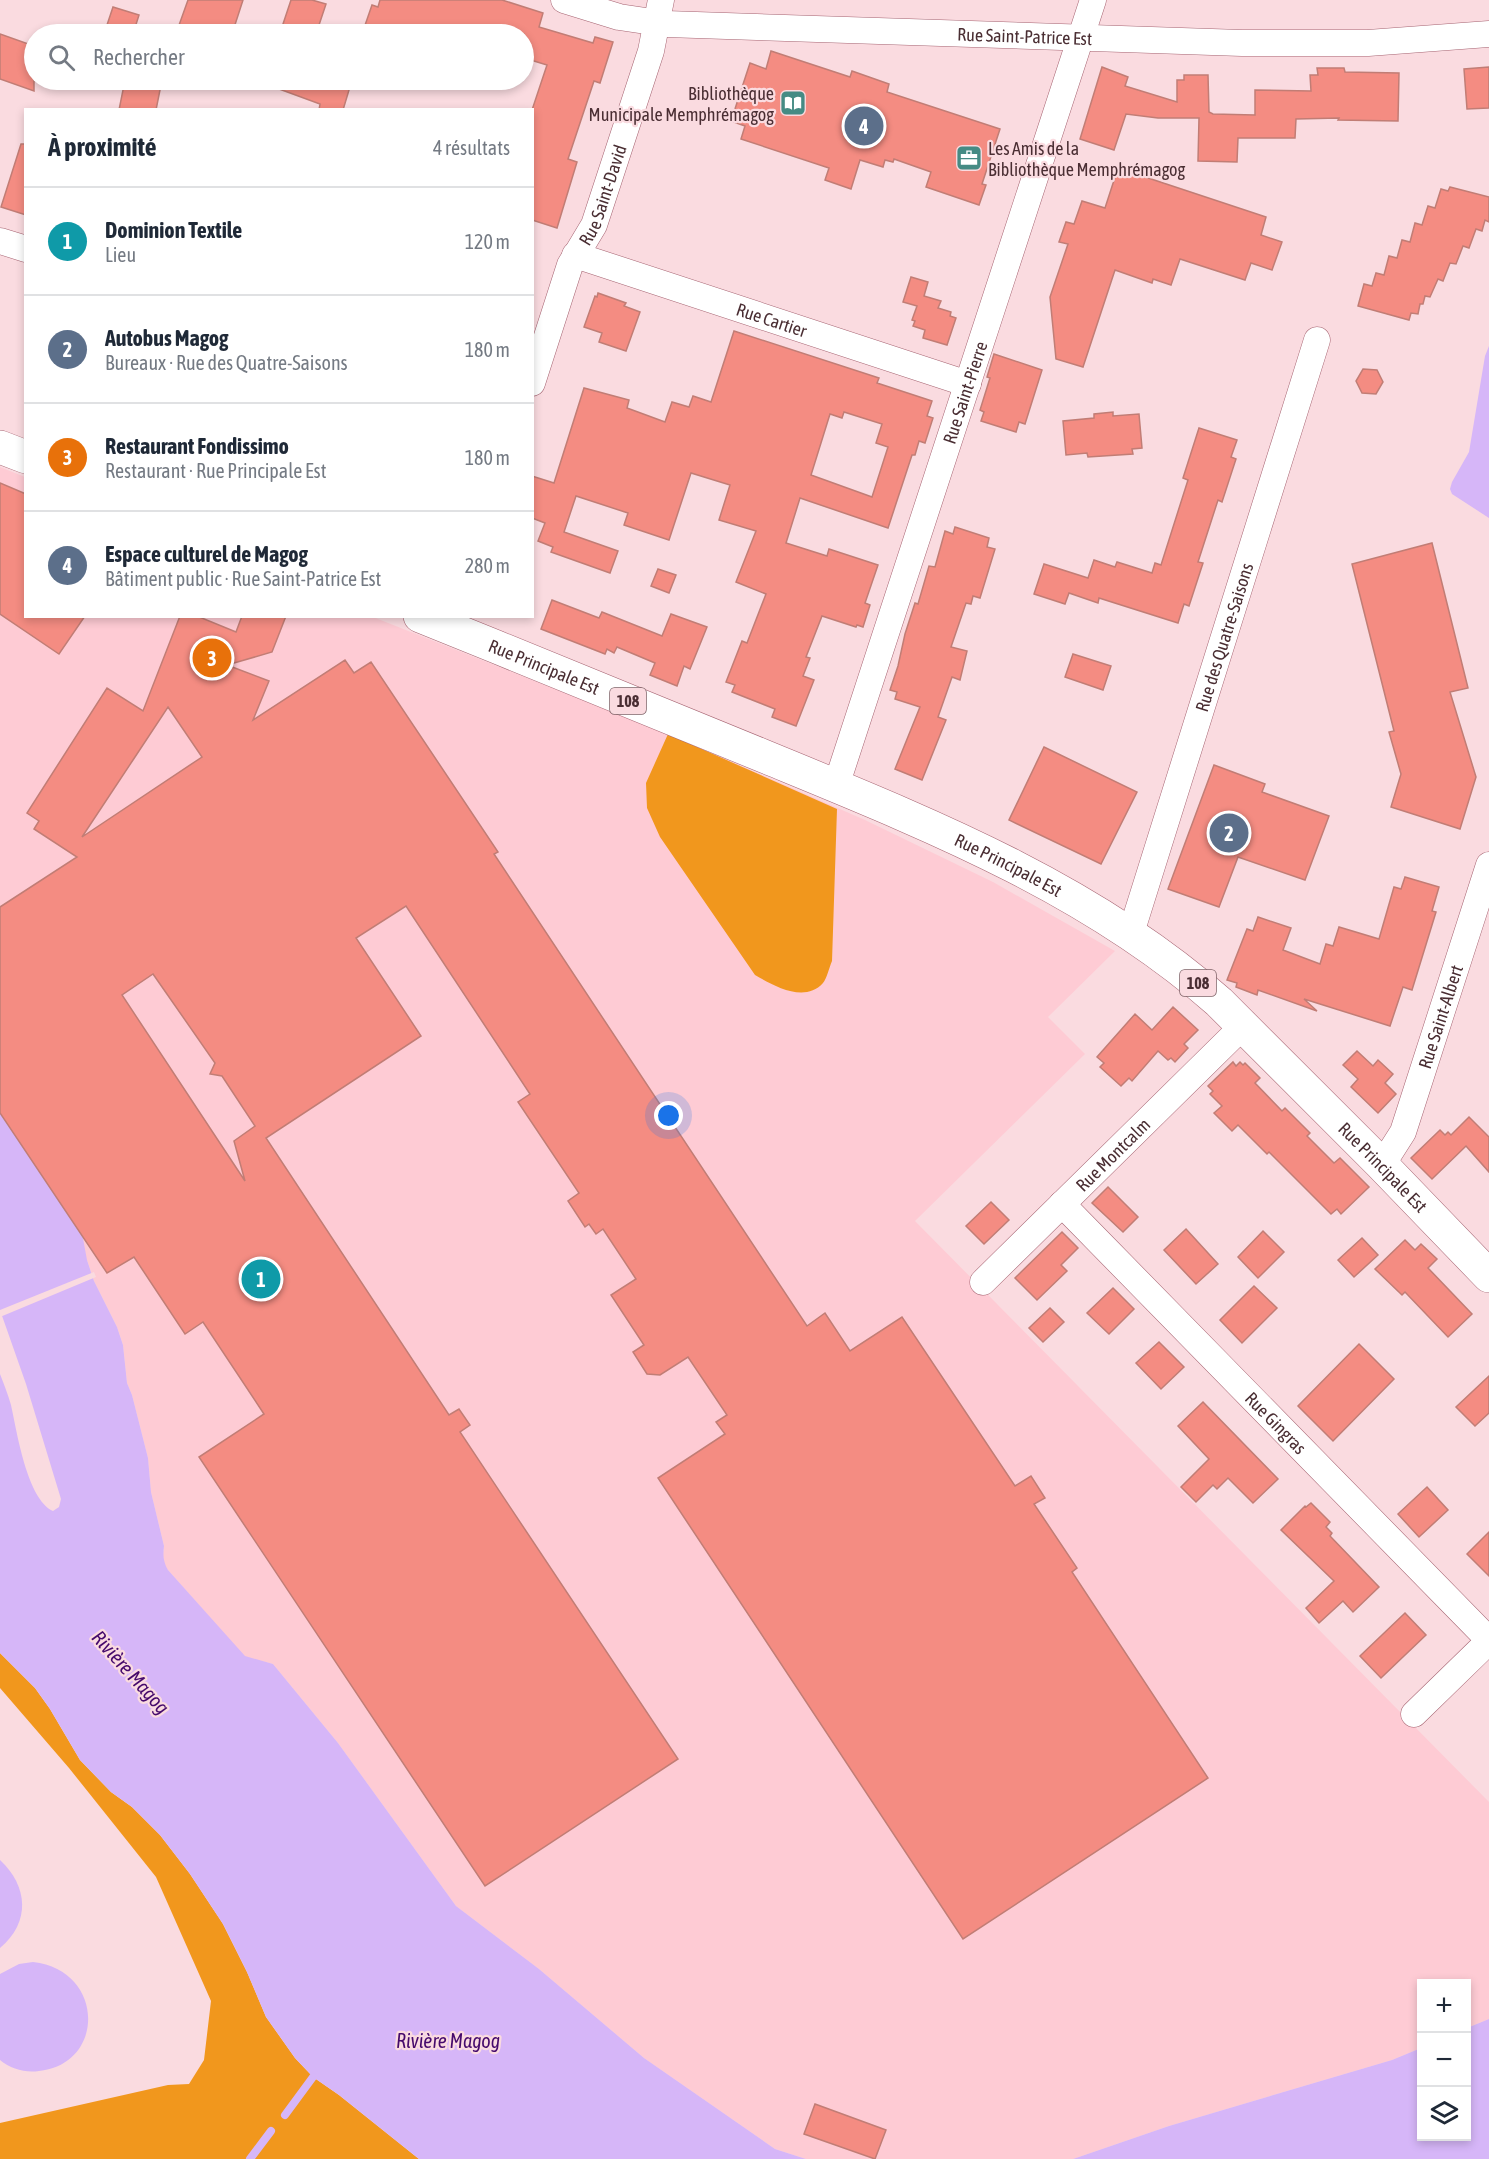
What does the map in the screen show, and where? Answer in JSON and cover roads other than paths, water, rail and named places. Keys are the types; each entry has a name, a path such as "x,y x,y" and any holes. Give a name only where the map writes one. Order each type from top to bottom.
{"main road":[{"path":"0,447 24,456"},
{"name":"Rue Principale Est","path":"430,618 455,623 969,845 1056,890 1131,933 1196,981 1243,1026 1489,1276"}],"street":[{"name":"Rue Saint-Patrice Est","path":"564,0 619,17 658,12 1081,38 1318,44 1409,41 1489,34"},
{"name":"Rue Saint-Pierre","path":"836,786 1093,0"},
{"name":"Rue Saint-David","path":"534,377 570,266 594,225 651,51 658,12"},
{"path":"0,241 24,248"},
{"name":"Rue Cartier","path":"575,255 968,384"},
{"name":"Rue des Quatre-Saisons","path":"1131,933 1317,340"},
{"name":"Rue Saint-Albert","path":"1380,1163 1389,1154 1403,1132 1489,865"},
{"name":"Rue Montcalm","path":"983,1282 1243,1026"},
{"name":"Rue Gingras","path":"1062,1204 1489,1641"},
{"path":"1414,1714 1489,1641"}],"water":[{"path":"1489,346 1489,518 1452,494 1450,489 1469,452 1485,356"},
{"name":"Rivière Magog","path":"0,1110 82,1233 94,1281 117,1327 123,1345 127,1383 148,1458 151,1492 164,1546 164,1561 168,1570 245,1656 273,1664 338,1743 456,1906 539,1969 644,2058 775,2149 806,2159 419,2159 313,2077 295,2058 266,2017 223,1924 190,1874 160,1835 132,1807 111,1792 80,1760 35,1688 0,1653 0,1374 11,1405 25,1464 36,1493 53,1511 59,1507 61,1499 26,1384 0,1310"},
{"path":"0,1860 16,1881 22,1904 17,1927 0,1948"},
{"path":"33,1962 57,1969 74,1981 84,1998 88,2017 86,2036 76,2052 61,2065 39,2071 23,2071 0,2060 0,1974 19,1964"},
{"path":"1489,2019 1489,2159 1073,2159 1169,2126 1392,2060 1417,2050 1417,2141 1471,2141 1471,2026"}],"waterway":[{"path":"285,2115 313,2077"},
{"path":"250,2159 271,2131"}],"place":[{"name":"Bibliothèque Municipale Memphrémagog","path":"793,103"},
{"name":"Espace culturel de Magog","path":"864,126"},
{"name":"Les Amis de la Bibliothèque Memphrémagog","path":"969,158"},
{"name":"Restaurant Fondissimo","path":"212,658"},
{"name":"Autobus Magog","path":"1229,833"},
{"name":"Dominion Textile","path":"261,1279"}]}
